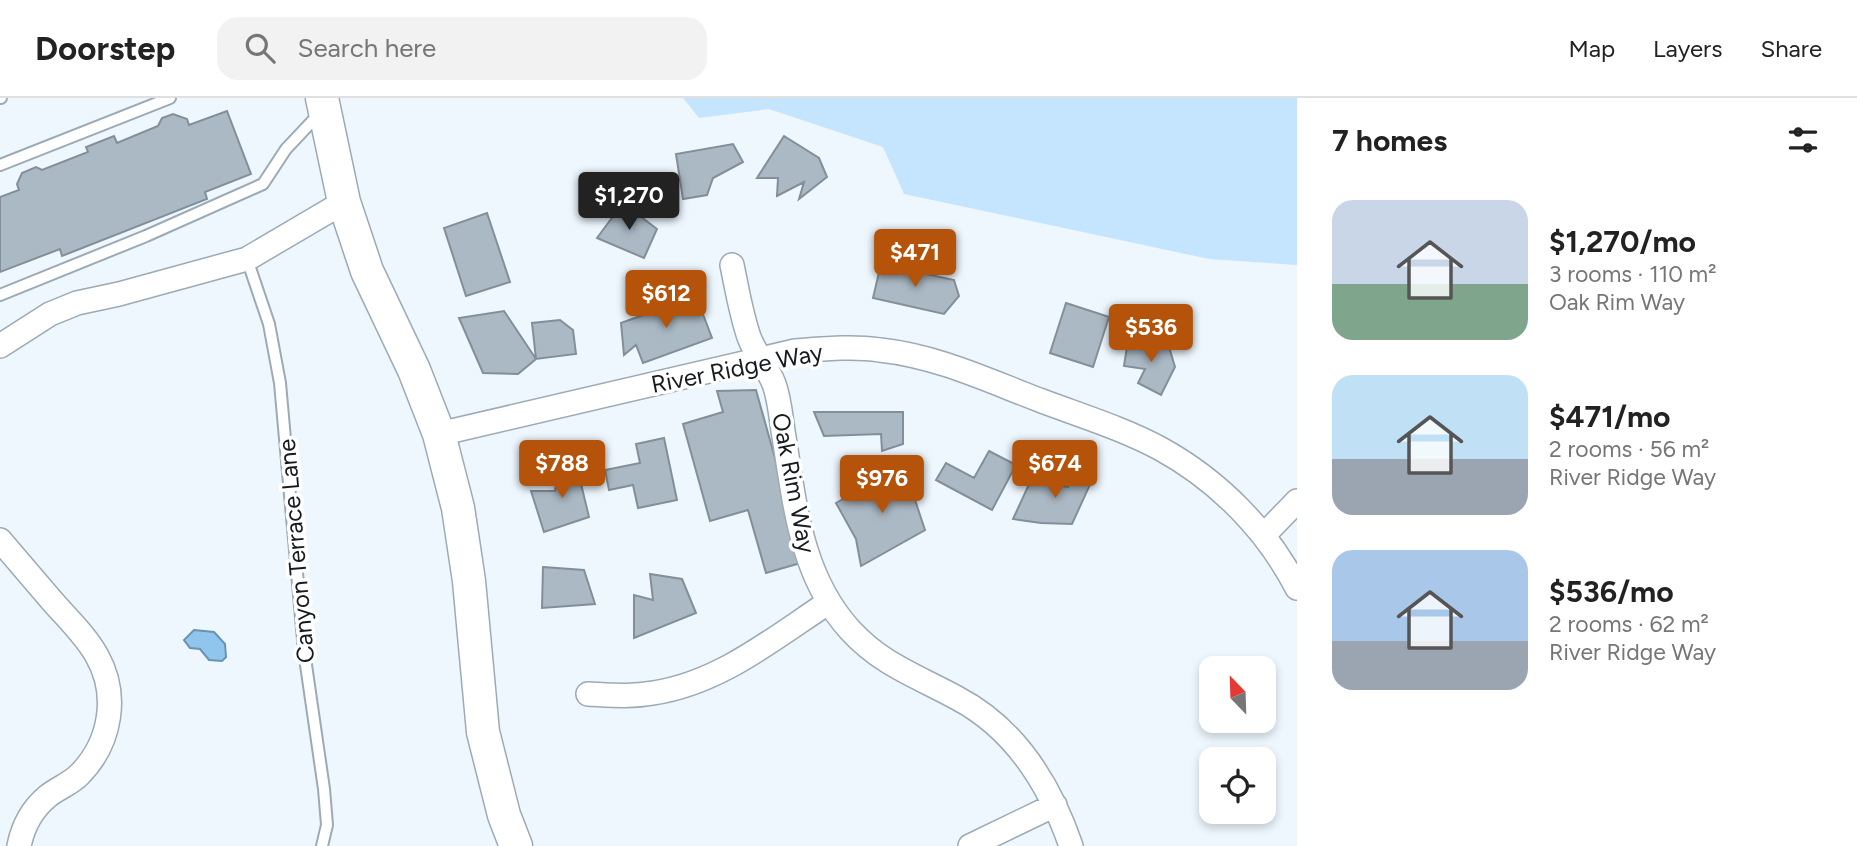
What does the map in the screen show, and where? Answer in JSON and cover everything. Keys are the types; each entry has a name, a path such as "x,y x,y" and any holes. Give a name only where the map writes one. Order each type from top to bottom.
{"main road":[{"path":"323,103 344,202 367,271 414,370 439,434 458,508 470,581 482,732 503,815 516,846"}],"street":[{"path":"0,346 50,314 77,303 247,259 344,202"},
{"name":"Oak Rim Way","path":"732,265 749,338 775,385 800,532 811,567 829,602 849,629 882,658 912,677 958,698 997,726 1020,749 1040,775 1071,846"},
{"name":"River Ridge Way","path":"439,434 795,351 846,348 880,350 946,364 1126,433 1160,449 1217,487 1264,535 1297,588"},
{"path":"1264,535 1297,501"},
{"path":"0,540 87,641 103,668 110,698 107,728 94,756 75,779 36,807 27,820 19,846"},
{"path":"588,694 620,696 653,693 684,686 715,674 829,602"},
{"path":"970,846 1055,805"}],"lane":[{"path":"0,165 170,98"},
{"path":"0,295 146,236 263,184 286,149 323,103"},
{"name":"Canyon Terrace Lane","path":"247,259 269,324 280,383 304,651 324,789 327,825 322,846"}],"shaded area":[{"path":"683,98 1297,98 1297,265 1209,259 904,194 883,147 769,109 699,118"},
{"path":"194,630 214,632 225,644 226,657 222,661 209,660 200,649 190,648 184,640"}],"building":[{"path":"227,111 251,174 205,192 207,199 62,256 60,249 0,272 0,197 19,190 17,184 22,173 36,167 42,170 88,152 86,147 114,136 117,143 158,126 162,118 173,114 187,119 189,125"},
{"path":"784,136 819,158 827,177 799,199 804,182 777,196 778,178 757,178"},
{"path":"733,144 743,162 713,178 707,195 683,199 676,154"},
{"path":"623,203 657,229 644,258 597,238"},
{"path":"487,213 510,282 466,296 444,228"},
{"path":"881,264 954,280 959,296 944,314 873,298"},
{"path":"696,296 712,338 643,363 636,345 624,355 621,323"},
{"path":"1066,303 1109,317 1093,367 1050,353"},
{"path":"504,311 536,359 518,374 483,373 459,318"},
{"path":"560,320 573,330 576,354 536,359 532,323"},
{"path":"1128,340 1169,347 1175,367 1161,395 1138,383 1145,369 1124,366"},
{"path":"756,390 804,562 766,573 748,510 710,521 683,424 723,412 717,391"},
{"path":"814,412 903,412 903,444 882,451 881,434 824,436"},
{"path":"664,438 677,500 638,508 633,485 609,490 605,470 640,463 636,444"},
{"path":"989,451 1016,465 992,510 936,480 946,463 974,478"},
{"path":"1078,462 1093,478 1072,524 1013,519 1031,480 1068,487"},
{"path":"559,463 576,463 589,517 544,532 531,491 555,491"},
{"path":"903,464 925,530 861,566 856,539 836,503"},
{"path":"543,567 584,570 595,604 542,608"},
{"path":"650,574 682,579 696,613 634,638 634,595 653,600"}]}
